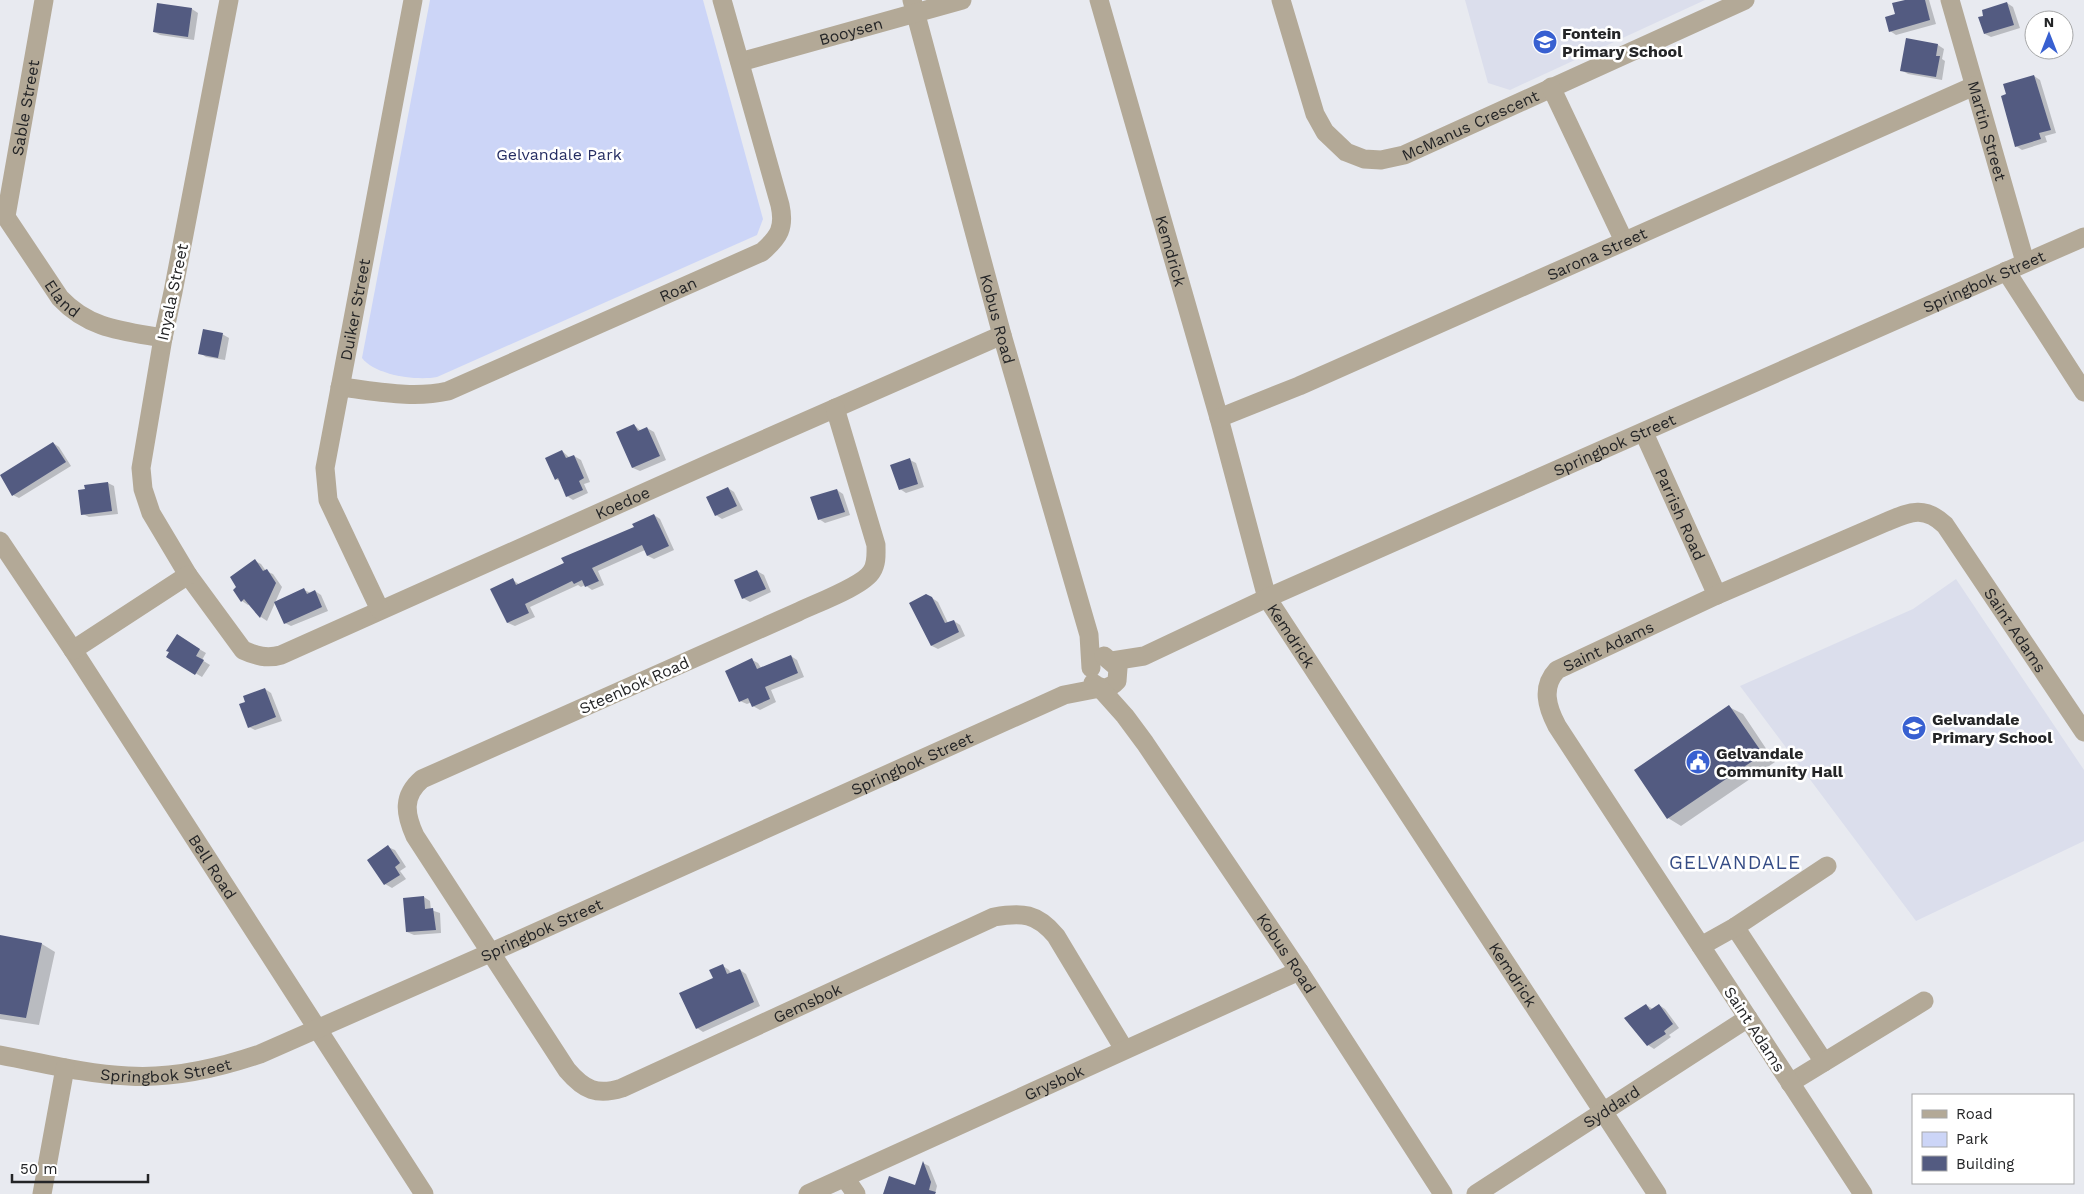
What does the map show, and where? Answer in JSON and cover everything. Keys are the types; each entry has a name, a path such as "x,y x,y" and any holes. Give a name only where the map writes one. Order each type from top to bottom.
{"street":[{"name":"Sable Street","path":"3,212 9,145 44,0"},
{"name":"Inyala Street","path":"229,0 173,292 162,338 141,479 146,502 151,513 188,575 243,650"},
{"name":"Duiker Street","path":"380,610 328,500 325,468 414,0"},
{"name":"Roan","path":"340,387 405,395 429,395 448,391 762,252 775,240 783,218 722,0"},
{"name":"Booysen","path":"740,62 914,6 962,0"},
{"name":"Kemdrick","path":"1099,0 1219,418 1267,598 1657,1194"},
{"name":"McManus Crescent","path":"1281,0 1315,114 1325,132 1346,152 1364,159 1381,160 1404,155 1745,0"},
{"name":"Martin Street","path":"1950,0 2025,262"},
{"name":"Kobus Road","path":"914,6 1002,335 1089,635 1105,673 1126,716 1299,970 1443,1194"},
{"name":"Sarona Street","path":"1219,418 1299,386 1974,86"},
{"path":"1551,88 1624,240"},
{"name":"Eland","path":"3,212 60,298 70,309 82,318 99,326 162,338"},
{"name":"Springbok Street","path":"0,1055 65,1068 130,1077 199,1071 260,1054 1064,695 1105,673 1267,598 2084,237"},
{"path":"2006,271 2084,392"},
{"name":"Koedoe","path":"243,650 259,656 275,657 1002,335"},
{"name":"Steenbok Road","path":"492,952 414,836 407,812 407,802 413,786 422,779 846,590 869,576 875,565 876,545 835,408"},
{"name":"Parrish Road","path":"1644,433 1717,595"},
{"name":"Saint Adams","path":"1863,1194 1557,726 1550,712 1547,694 1552,676 1557,670 1717,595 1909,512 1918,511 1929,514 1945,525 2084,732"},
{"name":"Bell Road","path":"0,541 73,650 424,1194"},
{"path":"73,650 188,575"},
{"path":"1701,946 1735,928 1827,866"},
{"name":"Gemsbok","path":"492,952 567,1070 585,1087 600,1092 608,1093 622,1088 994,917 1014,914 1024,914 1036,918 1047,925 1056,936 1124,1049"},
{"path":"1735,928 1824,1062"},
{"name":"Grysbok","path":"808,1194 1299,970"},
{"path":"1790,1083 1924,1000"},
{"name":"Syddard","path":"1476,1194 1748,1018"},
{"path":"42,1194 65,1068"},
{"path":"845,1178 856,1194"}],"shaded area":[{"name":"Fontein Primary School","path":"1465,0 1705,0 1510,90 1488,83"},
{"name":"Gelvandale Primary School","path":"1956,579 2084,770 2084,841 1916,921 1740,686 1913,609"}],"green space":[{"name":"Gelvandale Park","path":"430,0 703,0 763,219 757,235 437,377 418,378 396,375 386,373 368,364 362,358"}],"building":[{"path":"1905,0 1925,0 1930,20 1889,32 1885,17 1895,14 1892,3"},
{"path":"2007,2 2014,25 1984,34 1978,17 1983,16 1982,10"},
{"path":"157,3 192,8 188,37 153,32"},
{"path":"1906,38 1938,44 1936,56 1940,56 1936,77 1900,71"},
{"path":"2034,75 2051,130 2039,133 2041,139 2015,147 2001,96 2006,94 2003,84"},
{"path":"203,329 223,333 218,358 198,354"},
{"path":"634,424 638,431 647,427 660,456 632,468 616,432"},
{"path":"53,442 66,462 12,496 0,475"},
{"path":"562,450 566,458 574,455 584,478 579,481 583,490 566,497 558,478 555,480 545,458"},
{"path":"910,458 918,484 899,490 890,465"},
{"path":"108,482 112,511 81,515 78,490 85,489 84,485"},
{"path":"728,487 737,506 715,516 706,497"},
{"path":"837,489 845,512 818,520 810,497"},
{"path":"654,514 669,546 647,556 642,545 592,568 599,581 585,587 582,580 574,584 572,581 525,604 529,613 507,623 490,589 513,578 516,585 564,563 561,558 634,527 632,524"},
{"path":"255,559 263,571 267,569 276,583 260,618 244,599 241,602 233,590 236,587 230,577"},
{"path":"757,570 766,589 742,599 734,580"},
{"path":"304,588 307,594 315,590 322,607 284,624 274,602"},
{"path":"926,594 932,597 945,623 954,620 959,632 931,646 909,603"},
{"path":"177,634 200,649 196,656 204,660 195,675 166,657 169,652 166,651"},
{"path":"791,655 798,673 765,687 770,699 752,707 748,698 739,702 725,671 752,658 757,669"},
{"path":"265,688 276,717 248,728 239,704 245,702 243,696"},
{"name":"Gelvandale Community Hall","path":"1729,705 1763,754 1667,819 1634,770"},
{"path":"388,845 400,863 395,867 400,875 384,885 367,860"},
{"path":"424,896 425,909 433,908 436,930 406,932 403,898"},
{"path":"0,935 42,943 26,1018 0,1014"},
{"path":"723,964 727,974 740,969 754,1002 696,1029 679,993 713,978 709,970"},
{"path":"1646,1004 1650,1010 1659,1004 1673,1024 1664,1031 1666,1034 1647,1046 1624,1018"},
{"path":"923,1161 931,1182 929,1190 936,1192 935,1194 883,1194 889,1176 915,1185"}],"place":[{"name":"Fontein Primary School","path":"1545,42"},
{"name":"Gelvandale Primary School","path":"1914,728"},
{"name":"Gelvandale Community Hall","path":"1698,762"}],"district":[{"name":"GELVANDALE","path":"1735,862"}]}
